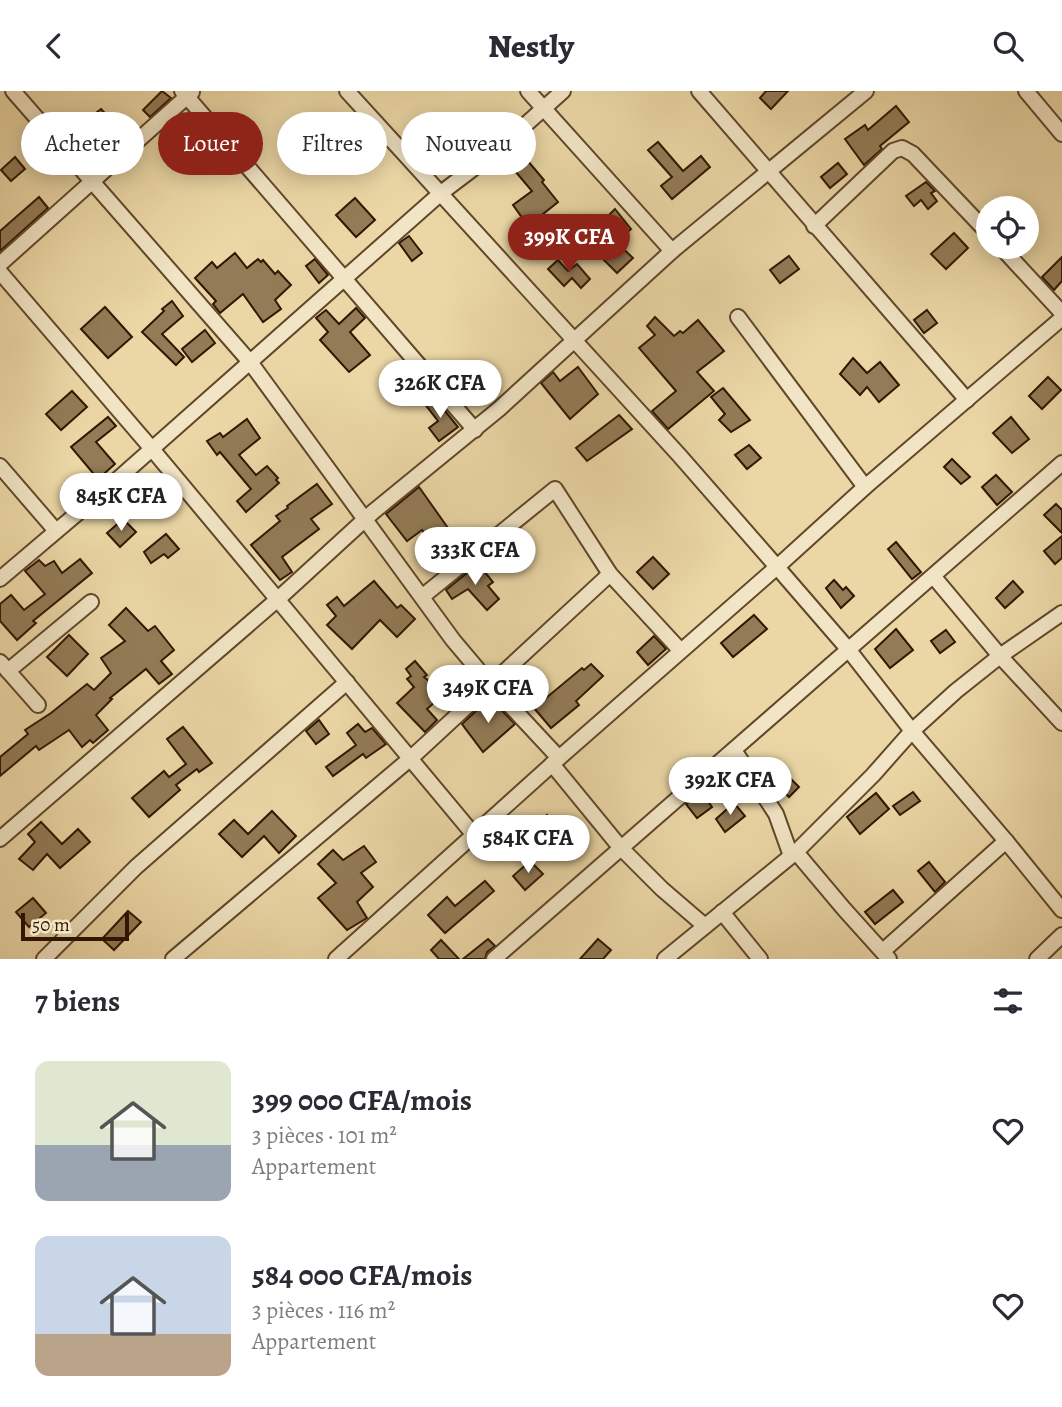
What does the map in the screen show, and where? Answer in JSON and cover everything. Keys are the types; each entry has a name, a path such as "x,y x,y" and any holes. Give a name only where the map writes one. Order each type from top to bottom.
{"street":[{"path":"13,91 250,362 453,640 555,761 620,847 705,926"},
{"path":"348,91 777,567 848,649 912,731 1062,910"},
{"path":"528,91 673,251"},
{"path":"0,579 152,449 441,193 495,152 563,91"},
{"path":"699,91 967,400"},
{"path":"0,839 278,599 365,520 475,430 673,251 866,91"},
{"path":"1026,91 1062,134"},
{"path":"0,264 187,93 475,430"},
{"path":"814,226 893,151 902,148 913,154 976,220"},
{"path":"336,959 680,650 1062,315 1012,259"},
{"path":"0,272 152,449 474,835"},
{"path":"738,317 865,487"},
{"path":"494,959 1062,463"},
{"path":"0,466 56,531"},
{"path":"423,596 555,489 610,574 680,650"},
{"path":"173,959 411,758 610,574"},
{"path":"934,577 999,656 1062,723"},
{"path":"38,705 4,667 91,602"},
{"path":"665,959 794,854 873,775 912,731 956,691 999,656 1062,613"},
{"path":"44,959 136,867 347,682"},
{"path":"734,750 776,814 794,854 886,955 1006,841"},
{"path":"722,912 760,959"},
{"path":"1037,959 1062,935"}],"building":[{"path":"162,91 171,98 150,117 143,110"},
{"path":"766,91 788,91 771,109 760,98"},
{"path":"896,106 909,122 880,146 882,149 864,165 845,139 865,125 868,130"},
{"path":"658,142 683,171 701,156 710,167 672,199 661,186 672,177 648,150"},
{"path":"15,157 21,164 21,172 11,181 1,170"},
{"path":"838,163 847,174 830,188 821,177"},
{"path":"536,171 558,202 528,226 513,205 532,191 518,175 536,175"},
{"path":"926,182 935,191 931,193 937,201 928,209 921,200 914,206 906,196"},
{"path":"39,197 48,208 0,251 0,231"},
{"path":"355,198 375,220 356,237 336,215"},
{"path":"615,209 631,229 616,242 633,258 617,273 592,248 611,229 603,221"},
{"path":"954,233 968,248 946,269 931,254"},
{"path":"409,236 422,253 412,261 399,243"},
{"path":"235,253 247,268 258,259 261,262 263,260 275,274 278,271 291,285 275,300 281,309 263,322 243,294 220,313 213,304 216,301 195,278 212,262 217,268"},
{"path":"789,256 799,269 780,283 770,270"},
{"path":"1062,257 1062,281 1054,290 1042,277"},
{"path":"315,259 328,275 319,283 306,266"},
{"path":"558,260 568,271 577,264 590,279 581,288 572,278 564,286 548,269"},
{"path":"172,301 183,316 162,334 184,357 176,365 142,332"},
{"path":"105,307 132,337 108,358 81,329"},
{"path":"356,308 365,318 350,332 370,355 349,372 320,340 328,332 316,318 326,310 339,324"},
{"path":"927,310 937,323 924,333 914,320"},
{"path":"655,317 674,336 680,331 683,333 698,320 724,351 697,372 714,391 668,429 652,411 676,391 639,348 655,335 647,326"},
{"path":"205,330 215,343 192,362 182,349"},
{"path":"853,358 867,373 880,362 899,385 879,402 867,387 860,395 840,374"},
{"path":"578,367 598,394 570,419 541,383 553,372 560,381"},
{"path":"1048,377 1061,390 1042,409 1029,396"},
{"path":"723,388 750,420 731,432 719,420 725,414 711,397"},
{"path":"72,391 87,407 61,430 46,414"},
{"path":"433,396 458,427 439,441 429,428 438,421 424,403"},
{"path":"619,415 632,429 587,461 576,448"},
{"path":"108,417 116,426 96,442 115,464 98,479 71,447"},
{"path":"1011,417 1029,439 1012,453 993,433"},
{"path":"247,419 260,438 239,455 256,475 267,466 279,483 246,512 237,501 251,489 220,452 217,455 207,441 220,433 223,437"},
{"path":"749,445 761,458 747,469 735,455"},
{"path":"952,459 970,477 961,484 944,467"},
{"path":"996,475 1012,492 997,505 982,487"},
{"path":"317,484 332,504 311,519 319,529 282,557 292,572 280,580 251,545 280,521 276,516"},
{"path":"419,487 448,528 431,541 422,530 407,541 386,514"},
{"path":"1056,504 1062,510 1062,533 1044,515"},
{"path":"123,519 136,532 120,547 107,533"},
{"path":"166,534 179,549 168,558 164,554 151,563 144,552"},
{"path":"1062,536 1062,558 1055,564 1044,551"},
{"path":"896,542 921,572 912,579 888,549"},
{"path":"653,557 669,574 653,589 637,572"},
{"path":"80,559 92,573 33,621 36,623 17,640 0,621 0,604 11,595 24,610 45,594 25,571 39,560 45,566 54,561 62,573"},
{"path":"478,564 493,582 488,586 499,599 487,610 468,589 452,599 446,590"},
{"path":"834,580 843,590 846,587 854,596 841,608 826,588"},
{"path":"374,581 397,608 401,605 415,619 397,637 380,620 352,649 327,625 336,616 327,605 337,597 344,606"},
{"path":"1013,581 1023,592 1005,608 996,598"},
{"path":"126,608 148,631 155,626 174,650 161,661 172,674 159,684 146,669 110,698 112,699 96,715 108,730 93,743 90,740 82,747 69,730 39,750 36,746 0,776 0,757 28,734 25,730 87,684 94,690 111,673 101,658 125,641 109,625"},
{"path":"754,615 767,629 733,657 721,643"},
{"path":"896,629 913,650 890,668 875,649"},
{"path":"946,630 955,642 940,653 931,641"},
{"path":"69,635 88,654 67,676 47,657"},
{"path":"654,636 666,649 648,665 637,652"},
{"path":"415,661 427,675 424,677 438,688 431,696 436,701 427,709 437,720 425,732 397,703 414,687 407,679 411,676 406,669"},
{"path":"591,664 603,676 576,701 579,705 551,728 534,708 582,668 584,670"},
{"path":"490,698 515,724 483,752 462,724"},
{"path":"319,720 329,734 316,744 306,731"},
{"path":"358,724 365,732 372,728 386,744 366,758 363,754 333,776 326,767 356,745 347,733"},
{"path":"183,727 212,763 199,772 197,769 176,785 180,790 149,817 132,798 164,771 169,777 186,764 167,739"},
{"path":"785,773 799,787 789,797 775,783"},
{"path":"913,792 920,801 900,815 893,806"},
{"path":"702,793 712,807 697,818 686,804"},
{"path":"876,793 889,809 860,834 847,817"},
{"path":"734,803 745,816 725,832 716,819"},
{"path":"272,811 296,836 279,853 264,836 242,857 219,834 234,820 248,834"},
{"path":"547,815 561,833 557,836 559,839 549,845 533,826"},
{"path":"41,822 62,844 78,829 90,842 60,868 47,854 33,870 19,859 35,842 28,834"},
{"path":"364,846 376,862 361,873 373,887 357,902 367,918 347,930 318,898 336,883 318,864 333,850 343,860"},
{"path":"530,861 543,874 525,890 513,876"},
{"path":"929,862 945,882 935,892 918,871"},
{"path":"485,881 494,891 445,933 428,915 447,897 455,906"},
{"path":"893,890 903,902 875,924 865,912"},
{"path":"33,898 46,913 29,927 16,912"},
{"path":"128,911 141,922 114,950 102,939"},
{"path":"488,939 495,946 487,952 485,959 463,959"},
{"path":"598,939 611,950 603,959 580,959"},
{"path":"441,940 459,959 439,959 431,950"}]}
